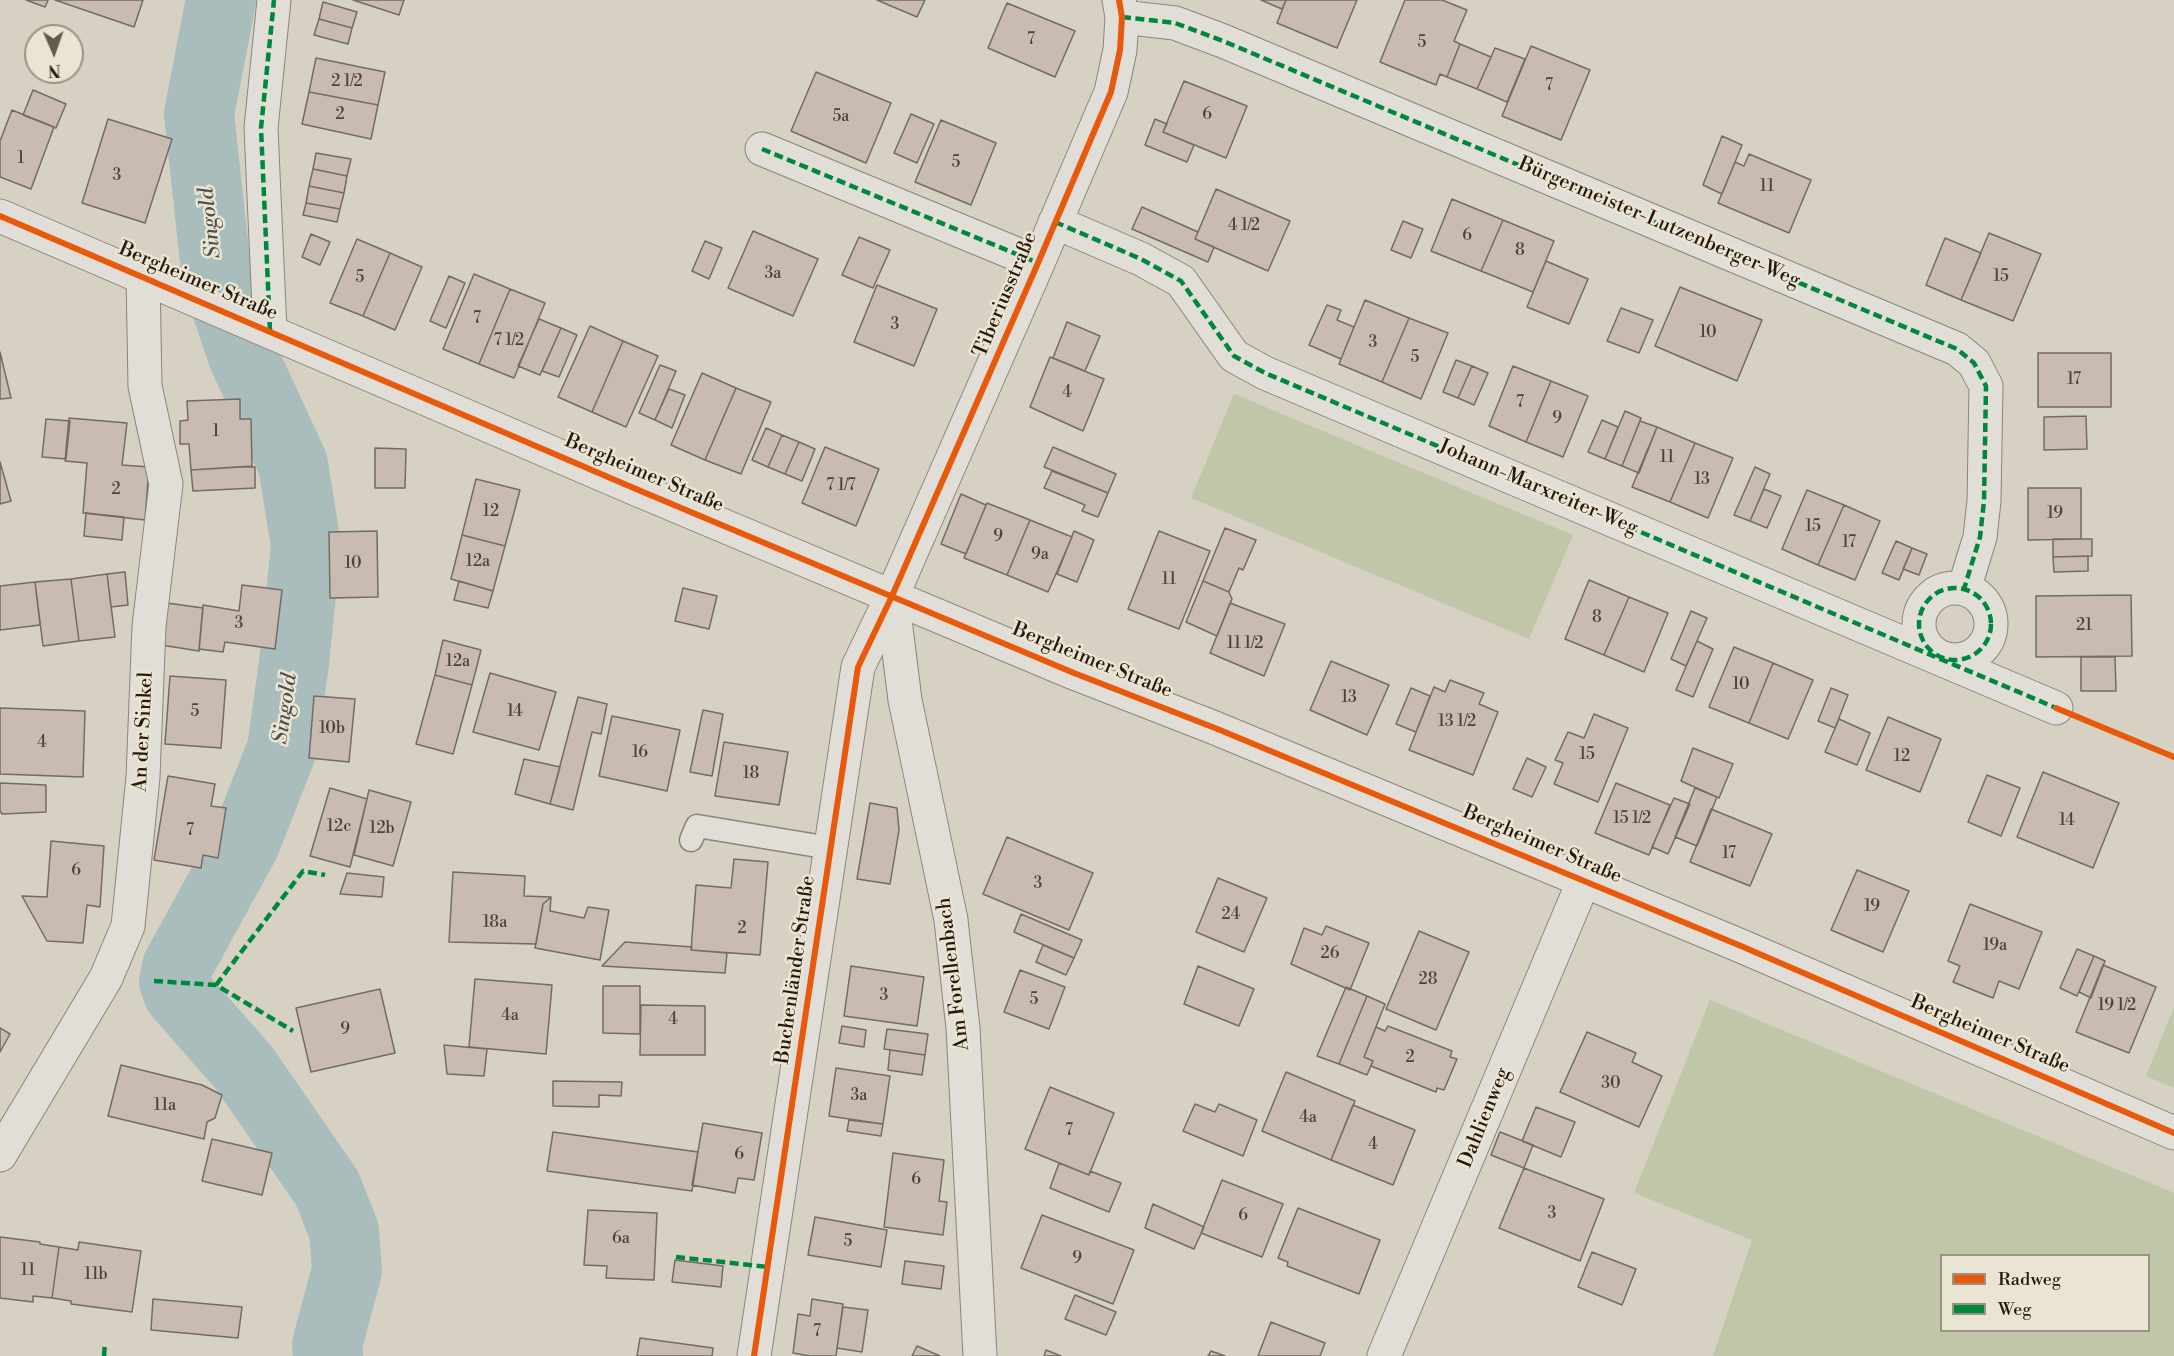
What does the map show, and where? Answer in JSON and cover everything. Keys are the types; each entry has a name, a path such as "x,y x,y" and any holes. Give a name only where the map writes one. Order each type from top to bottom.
{"street":[{"path":"262,327 261,128 274,0"},
{"name":"Tiberiusstraße","path":"892,596 1111,92 1120,50 1121,9"},
{"name":"Bürgermeister-Lutzenberger-Weg","path":"1121,9 1175,23 1223,41 1957,349 1974,363 1986,386 1984,501 1980,537 1964,589"},
{"name":"Tiberiusstraße","path":"762,149 1038,263"},
{"name":"Bergheimer Straße","path":"0,216 262,327 489,427 1074,673 1215,728 1584,880 2174,1133"},
{"name":"Johann-Marxreiter-Weg","path":"1055,222 1141,259 1181,281 1234,356 1264,373 2056,708"},
{"name":"An der Sinkel","path":"0,1155 106,978 128,926 143,777 149,626 166,484 146,386 143,277"},
{"path":"1953,588 1964,589 1976,594 1985,602 1993,624 1985,647 1976,655 1964,660 1952,661 1941,658 1930,651 1921,636 1919,618 1923,607 1931,597 1953,588"},
{"name":"Buchenländer Straße","path":"754,1356 858,667 892,596"},
{"name":"Am Forellenbach","path":"892,596 905,700 951,920 963,1028 980,1356"},
{"name":"Dahlienweg","path":"1384,1356 1584,880"}],"lane":[{"path":"692,840 697,826 830,848"}],"green space":[{"path":"1234,394 1573,535 1529,639 1191,498"},
{"path":"1710,1000 2174,1193 2174,1356 1713,1356 1752,1240 1634,1193"},
{"path":"2174,1007 2174,1088 2146,1076"}],"building":[{"path":"26,0 48,0 45,7"},
{"path":"55,0 143,0 134,27"},
{"path":"353,0 404,0 399,15"},
{"path":"877,0 925,0 917,17"},
{"path":"1261,0 1286,0 1282,9"},
{"path":"1286,0 1357,0 1337,48 1277,23"},
{"path":"1405,0 1442,0 1467,10 1454,41 1460,44 1447,77 1440,74 1436,85 1380,62"},
{"path":"323,2 357,12 352,28 319,19"},
{"path":"1007,3 1075,31 1055,77 988,48"},
{"path":"319,19 352,28 348,44 314,35"},
{"path":"1460,44 1491,57 1477,89 1447,77"},
{"path":"1531,46 1590,70 1561,140 1502,116"},
{"path":"1495,48 1525,59 1507,102 1477,89"},
{"path":"316,58 385,72 378,105 309,92"},
{"path":"816,72 891,103 866,163 791,131"},
{"path":"1184,81 1247,106 1226,158 1163,132"},
{"path":"33,90 66,104 56,128 23,115"},
{"path":"309,92 378,105 371,139 302,124"},
{"path":"12,110 54,127 31,189 0,177 0,141"},
{"path":"911,114 934,124 917,163 894,153"},
{"path":"108,119 172,139 145,223 82,203"},
{"path":"1155,119 1167,124 1163,132 1194,145 1187,162 1145,145"},
{"path":"941,120 996,143 971,205 915,182"},
{"path":"1722,136 1742,145 1722,194 1703,185"},
{"path":"316,153 351,159 347,176 313,169"},
{"path":"1749,154 1811,180 1789,233 1718,203 1735,162 1744,166"},
{"path":"313,169 347,176 344,193 309,186"},
{"path":"309,186 344,193 340,209 306,203"},
{"path":"1216,189 1290,221 1268,271 1195,239"},
{"path":"1452,199 1503,220 1481,271 1431,251"},
{"path":"306,203 340,209 337,222 303,215"},
{"path":"1142,207 1198,232 1195,239 1214,247 1208,262 1132,229"},
{"path":"1503,220 1554,241 1533,292 1481,271"},
{"path":"1403,221 1423,229 1411,258 1391,250"},
{"path":"753,231 818,259 793,316 728,288"},
{"path":"1989,233 2041,254 2013,321 1961,300"},
{"path":"311,234 330,242 320,265 302,257"},
{"path":"859,237 890,250 873,288 842,275"},
{"path":"1945,238 1981,253 1961,300 1926,285"},
{"path":"357,239 390,253 363,316 330,303"},
{"path":"705,241 722,248 709,279 692,271"},
{"path":"390,253 422,267 395,330 363,316"},
{"path":"1546,261 1588,279 1569,324 1527,307"},
{"path":"474,274 510,289 479,364 443,349"},
{"path":"449,276 465,283 446,328 430,321"},
{"path":"877,285 937,309 914,366 854,342"},
{"path":"1680,287 1762,320 1737,381 1655,346"},
{"path":"510,289 545,303 514,378 479,364"},
{"path":"1365,300 1409,318 1382,382 1339,364"},
{"path":"1327,305 1341,310 1337,320 1354,327 1341,359 1309,345"},
{"path":"1621,308 1653,320 1639,353 1607,341"},
{"path":"1409,318 1448,333 1421,399 1382,382"},
{"path":"539,319 561,328 540,375 518,366"},
{"path":"1067,322 1100,336 1085,371 1053,358"},
{"path":"590,326 623,341 592,412 558,397"},
{"path":"561,328 577,335 559,377 542,371"},
{"path":"623,341 658,356 626,427 592,412"},
{"path":"0,352 11,398 0,399"},
{"path":"2038,353 2111,353 2111,407 2038,407"},
{"path":"1050,357 1104,379 1083,431 1030,407"},
{"path":"1456,360 1472,366 1458,398 1443,392"},
{"path":"660,365 676,371 655,420 639,413"},
{"path":"1472,366 1488,373 1474,405 1458,398"},
{"path":"1513,366 1551,381 1526,442 1489,426"},
{"path":"702,373 736,388 705,460 671,445"},
{"path":"1551,381 1588,396 1563,457 1526,442"},
{"path":"736,388 771,402 741,474 705,460"},
{"path":"669,389 685,395 672,428 655,420"},
{"path":"240,399 240,419 251,419 252,466 191,470 189,444 180,444 180,421 188,420 187,401"},
{"path":"1625,411 1641,418 1622,466 1605,459"},
{"path":"2086,416 2087,449 2044,450 2044,417"},
{"path":"69,418 127,423 122,465 149,467 145,520 83,513 87,463 65,461"},
{"path":"46,419 70,421 66,459 42,457"},
{"path":"1602,420 1618,427 1605,459 1588,452"},
{"path":"1640,421 1657,427 1639,473 1622,466"},
{"path":"1657,427 1695,443 1670,502 1632,487"},
{"path":"766,428 782,435 768,467 752,460"},
{"path":"782,435 799,442 785,474 768,467"},
{"path":"799,442 815,449 802,481 785,474"},
{"path":"1695,443 1733,458 1708,518 1670,502"},
{"path":"825,447 879,469 856,526 802,503"},
{"path":"1053,447 1116,474 1108,493 1044,467"},
{"path":"375,448 406,449 405,488 375,488"},
{"path":"0,462 11,501 0,504"},
{"path":"255,467 255,488 193,491 191,470"},
{"path":"1755,467 1770,474 1750,521 1734,515"},
{"path":"1052,471 1108,493 1098,517 1082,511 1085,505 1044,488"},
{"path":"476,479 520,490 505,546 462,535"},
{"path":"2028,488 2081,488 2081,539 2028,540"},
{"path":"1764,489 1781,496 1767,528 1750,521"},
{"path":"1807,490 1844,505 1818,565 1782,549"},
{"path":"961,494 986,505 966,554 941,544"},
{"path":"987,503 1030,520 1007,575 964,558"},
{"path":"1844,505 1880,521 1855,580 1818,565"},
{"path":"86,513 124,517 122,540 84,536"},
{"path":"1030,520 1072,537 1048,592 1007,575"},
{"path":"1225,528 1256,540 1243,570 1239,568 1229,592 1203,581"},
{"path":"377,531 378,597 330,598 329,532"},
{"path":"1074,531 1094,540 1077,582 1057,574"},
{"path":"1159,531 1210,551 1179,629 1128,609"},
{"path":"462,535 505,546 493,591 451,579"},
{"path":"2053,539 2092,539 2092,556 2053,557"},
{"path":"1896,541 1912,548 1899,580 1882,573"},
{"path":"1912,548 1927,554 1919,575 1903,569"},
{"path":"2088,556 2088,571 2054,572 2053,557"},
{"path":"125,572 128,605 111,607 107,574"},
{"path":"107,574 115,637 79,641 71,579"},
{"path":"71,579 79,641 43,646 35,582"},
{"path":"1589,580 1629,597 1604,655 1565,639"},
{"path":"459,581 493,591 488,608 454,600"},
{"path":"1203,581 1229,592 1232,599 1217,636 1186,622"},
{"path":"35,582 40,625 0,630 0,586"},
{"path":"242,585 282,590 275,649 225,642 223,652 199,649 203,605 239,611"},
{"path":"683,588 717,596 709,629 675,621"},
{"path":"2131,595 2132,656 2036,657 2036,596"},
{"path":"1629,597 1668,613 1644,672 1604,655"},
{"path":"167,603 203,608 199,651 161,645"},
{"path":"1230,603 1285,624 1264,676 1210,653"},
{"path":"1691,611 1707,618 1686,666 1671,659"},
{"path":"443,640 481,650 472,685 435,675"},
{"path":"1697,641 1713,649 1693,697 1676,690"},
{"path":"1734,647 1773,663 1749,723 1709,707"},
{"path":"2081,657 2115,657 2116,691 2081,691"},
{"path":"1331,661 1389,685 1367,735 1310,710"},
{"path":"1773,663 1813,680 1788,739 1749,723"},
{"path":"490,673 556,692 539,750 473,732"},
{"path":"435,675 472,685 453,754 416,744"},
{"path":"170,676 226,680 221,748 165,744"},
{"path":"1450,680 1484,693 1479,704 1498,712 1473,775 1409,750 1434,687 1445,692"},
{"path":"1411,688 1430,696 1416,732 1396,724"},
{"path":"1831,688 1848,695 1835,728 1818,721"},
{"path":"314,696 355,699 349,762 309,758"},
{"path":"578,697 607,704 601,734 592,732 573,810 550,804"},
{"path":"0,708 85,711 83,777 0,774"},
{"path":"703,710 723,714 712,776 690,772"},
{"path":"1594,714 1628,728 1598,802 1554,784 1563,763 1555,760 1568,732 1584,738"},
{"path":"612,716 680,730 667,791 599,776"},
{"path":"1888,717 1941,739 1920,792 1866,770"},
{"path":"1839,719 1870,733 1857,765 1825,752"},
{"path":"724,742 788,752 779,805 715,796"},
{"path":"1693,748 1733,764 1719,798 1681,781"},
{"path":"1527,758 1546,767 1532,797 1513,789"},
{"path":"524,759 560,767 550,804 515,794"},
{"path":"2043,772 2119,803 2093,868 2017,837"},
{"path":"1987,775 2020,788 2001,836 1968,822"},
{"path":"168,776 215,784 211,806 226,808 218,858 203,855 201,868 154,860"},
{"path":"0,783 46,785 46,812 2,814 0,811"},
{"path":"1616,783 1670,805 1649,855 1595,833"},
{"path":"330,788 367,799 350,867 310,856"},
{"path":"1695,788 1717,797 1697,846 1675,837"},
{"path":"369,790 411,802 393,866 354,855"},
{"path":"1674,798 1690,804 1668,854 1652,847"},
{"path":"870,803 897,808 899,830 890,884 857,879"},
{"path":"1711,809 1772,834 1750,886 1690,862"},
{"path":"1007,837 1093,873 1069,930 983,894"},
{"path":"51,841 104,846 100,907 87,905 83,943 47,941 22,896 47,897"},
{"path":"734,859 768,862 760,955 691,950 696,885 731,888"},
{"path":"1857,870 1909,891 1883,952 1831,930"},
{"path":"453,872 525,876 524,896 551,897 543,904 536,944 449,942"},
{"path":"347,873 384,877 382,897 340,894"},
{"path":"1218,878 1267,898 1244,952 1196,932"},
{"path":"551,897 550,911 584,918 588,907 609,910 600,960 535,948 543,904"},
{"path":"1970,904 2042,932 2019,989 1999,981 1993,998 1953,982 1960,966 1948,961"},
{"path":"1021,914 1082,940 1074,958 1014,932"},
{"path":"1326,926 1369,943 1350,990 1291,964 1304,928 1322,935"},
{"path":"1419,931 1469,952 1436,1030 1386,1009"},
{"path":"625,942 692,947 691,950 727,953 725,973 602,966"},
{"path":"1043,945 1074,958 1066,975 1036,962"},
{"path":"2077,949 2094,956 2077,996 2060,988"},
{"path":"2094,956 2105,961 2091,998 2079,992"},
{"path":"2103,965 2156,987 2129,1053 2076,1032"},
{"path":"851,966 924,977 917,1026 844,1016"},
{"path":"1198,966 1254,989 1239,1026 1184,1004"},
{"path":"1020,970 1065,987 1049,1029 1004,1012"},
{"path":"475,979 552,985 546,1054 469,1047"},
{"path":"603,986 640,986 640,1034 603,1033"},
{"path":"1346,987 1367,996 1339,1064 1317,1056"},
{"path":"380,989 395,1053 311,1072 296,1008"},
{"path":"1367,996 1385,1004 1364,1057 1373,1061 1367,1075 1339,1064"},
{"path":"641,1005 705,1006 705,1055 640,1055"},
{"path":"842,1026 866,1030 864,1047 839,1043"},
{"path":"1388,1026 1452,1051 1450,1057 1457,1059 1444,1090 1437,1088 1436,1092 1371,1066 1373,1061 1364,1057 1376,1027 1385,1031"},
{"path":"0,1028 10,1034 0,1052"},
{"path":"887,1029 928,1034 925,1055 884,1049"},
{"path":"1587,1032 1636,1053 1632,1062 1662,1076 1639,1127 1560,1092"},
{"path":"444,1045 487,1049 484,1076 447,1074"},
{"path":"890,1050 925,1055 922,1075 888,1070"},
{"path":"121,1065 202,1085 222,1095 215,1118 207,1122 204,1139 108,1116"},
{"path":"836,1068 890,1076 883,1124 829,1116"},
{"path":"1286,1072 1355,1101 1331,1160 1262,1131"},
{"path":"553,1081 622,1082 621,1096 599,1095 599,1107 553,1106"},
{"path":"1050,1087 1114,1113 1089,1175 1025,1149"},
{"path":"1195,1104 1215,1112 1219,1104 1257,1120 1243,1156 1183,1131"},
{"path":"1353,1105 1415,1130 1393,1185 1331,1160"},
{"path":"1536,1107 1575,1122 1561,1157 1522,1141"},
{"path":"849,1120 883,1124 881,1136 847,1131"},
{"path":"703,1123 762,1133 754,1180 738,1178 735,1193 692,1185"},
{"path":"553,1132 698,1152 692,1191 547,1171"},
{"path":"1500,1132 1533,1145 1524,1168 1491,1155"},
{"path":"212,1139 272,1153 262,1195 202,1181"},
{"path":"893,1153 944,1160 939,1201 947,1202 943,1235 884,1227"},
{"path":"1059,1163 1089,1175 1090,1171 1121,1183 1109,1212 1050,1188"},
{"path":"1524,1168 1604,1199 1580,1261 1499,1228"},
{"path":"1222,1180 1283,1204 1262,1257 1201,1233"},
{"path":"1153,1204 1204,1227 1194,1249 1145,1228"},
{"path":"1298,1208 1380,1240 1359,1294 1287,1266 1288,1262 1278,1258"},
{"path":"588,1210 657,1213 654,1280 606,1278 607,1266 584,1265"},
{"path":"1042,1215 1134,1250 1113,1304 1021,1268"},
{"path":"815,1217 887,1230 881,1267 808,1255"},
{"path":"0,1237 59,1247 52,1298 33,1296 33,1302 0,1298"},
{"path":"79,1242 141,1251 132,1312 71,1304 71,1301 52,1298 59,1247 78,1250"},
{"path":"1592,1252 1636,1269 1622,1305 1578,1287"},
{"path":"675,1260 723,1266 721,1287 672,1282"},
{"path":"905,1261 944,1266 941,1289 902,1284"},
{"path":"1075,1295 1116,1312 1106,1335 1065,1319"},
{"path":"153,1299 242,1307 238,1338 151,1330"},
{"path":"812,1299 843,1304 836,1356 810,1356 793,1353 798,1314 810,1316"},
{"path":"843,1307 868,1310 862,1352 837,1348"},
{"path":"1271,1322 1325,1343 1320,1356 1258,1356"},
{"path":"640,1338 713,1348 712,1356 637,1356"},
{"path":"917,1346 940,1356 912,1356"},
{"path":"1046,1350 1061,1356 1044,1356"},
{"path":"1211,1351 1225,1356 1208,1356"}],"waterway":[{"name":"Singold","path":"221,0 199,114 217,279 243,356 293,464 306,546 294,663 282,749 245,843 177,967 174,981 178,993 244,1068 327,1188 344,1231 347,1270 327,1345 328,1356"}],"marked path":[{"path":"270,331 261,128 274,0"},
{"path":"1122,17 1175,23 1223,41 1957,349 1974,363 1986,386 1984,501 1980,537 1964,589"},
{"path":"762,149 1038,263"},
{"path":"1055,222 1141,259 1181,281 1234,356 1265,373 2061,710"},
{"path":"1962,588 1981,598 1989,610 1991,624 1989,638 1981,650 1969,658 1948,660 1929,650 1921,638 1919,617 1929,598 1941,590 1962,588"},
{"path":"216,985 303,871 325,875"},
{"path":"154,981 216,985 293,1031"},
{"path":"676,1257 769,1267"},
{"path":"104,1356 105,1343"}],"cycle path":[{"path":"754,1356 858,667 892,596 1111,92 1120,50 1122,17 1119,0"},
{"path":"0,216 636,489 1074,673 1215,728 1741,946 2174,1133"},
{"path":"2056,708 2174,757"}]}
